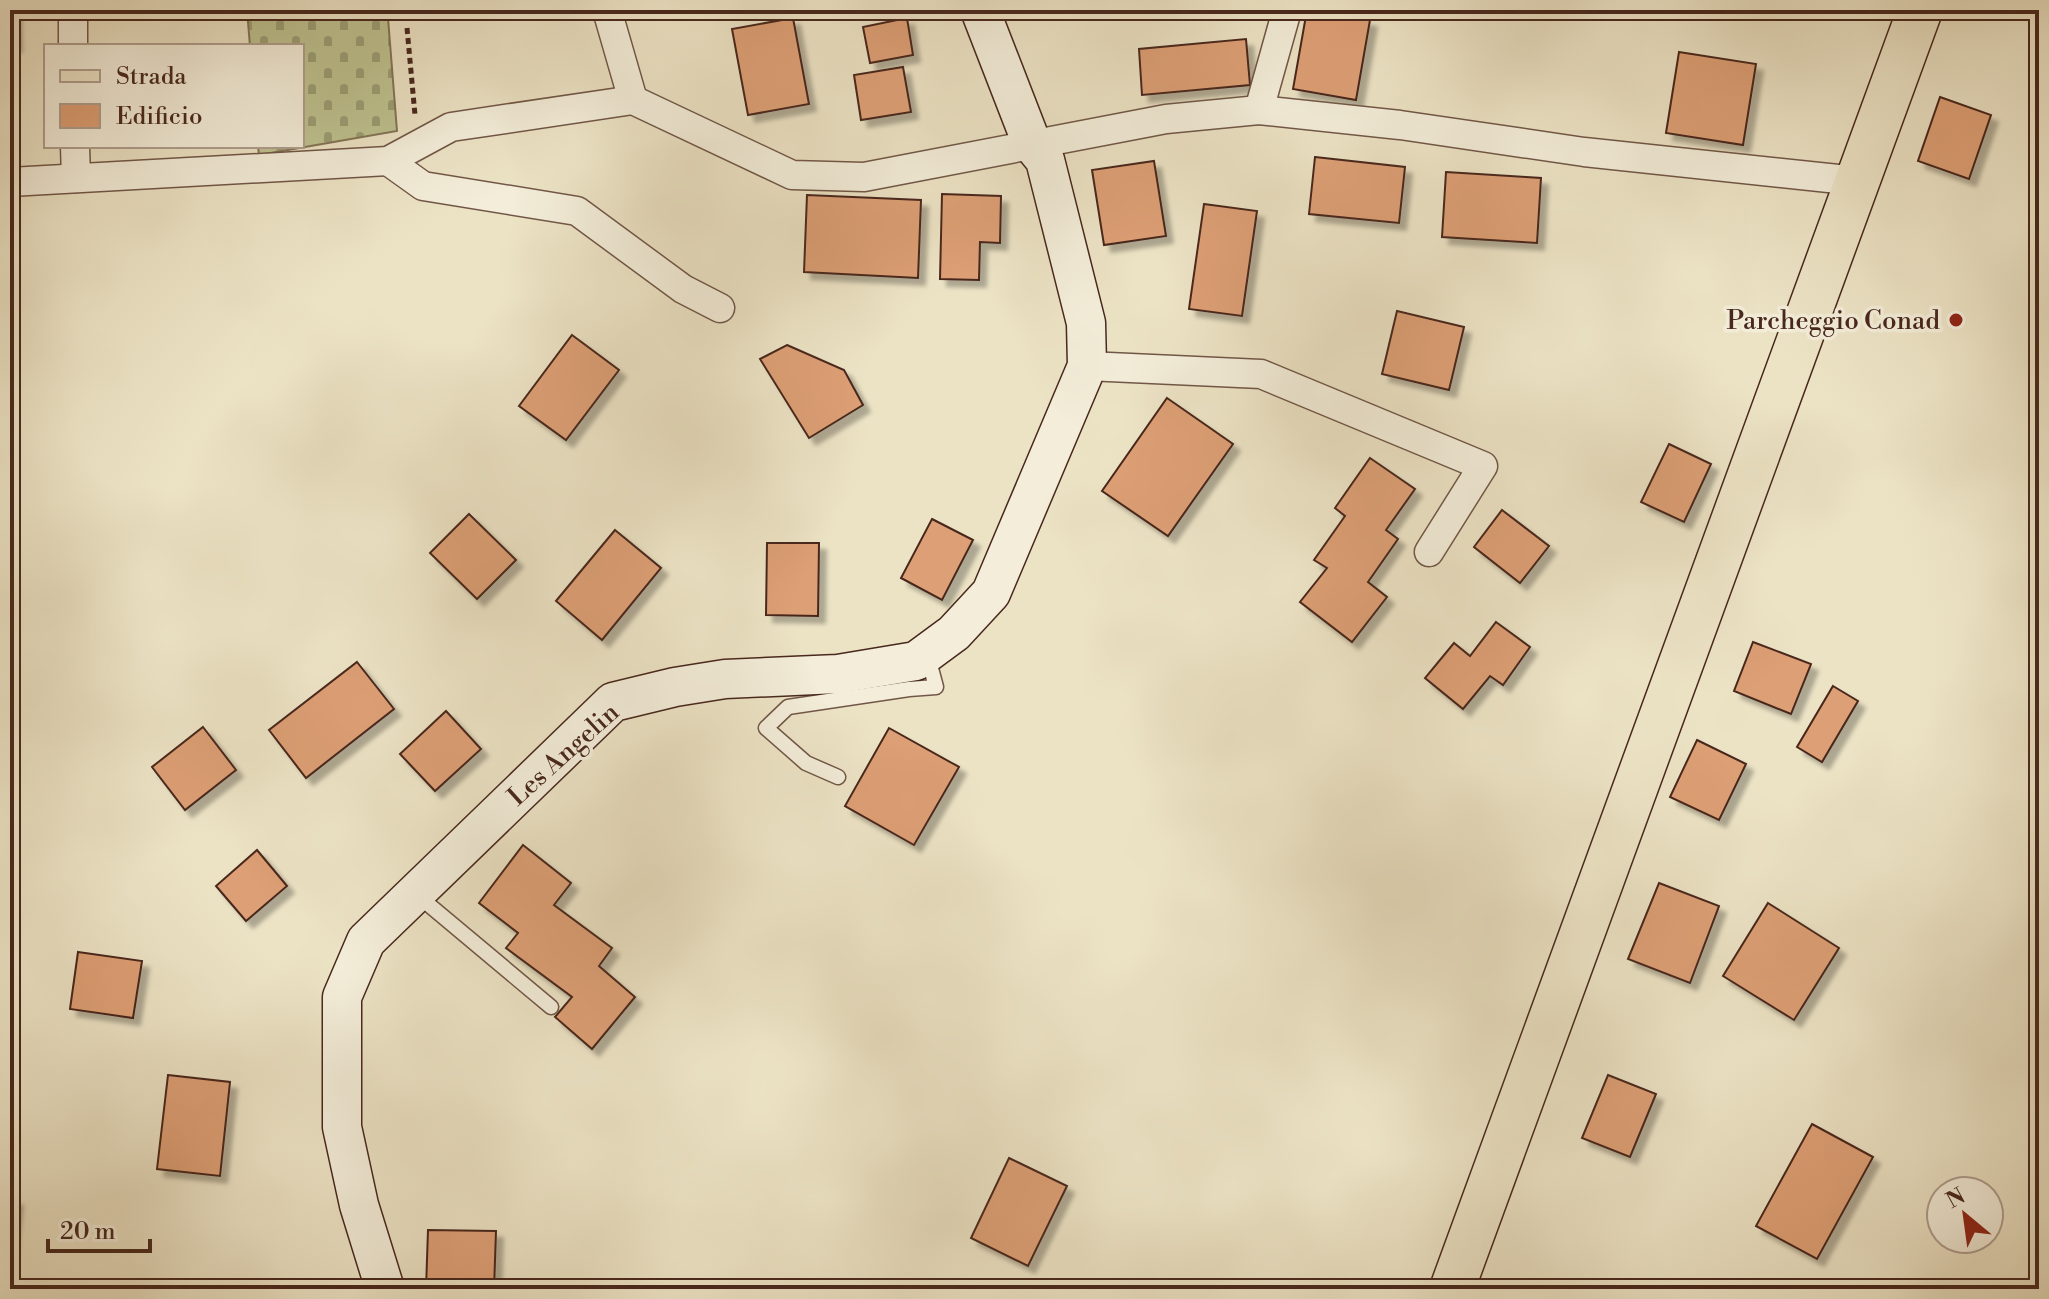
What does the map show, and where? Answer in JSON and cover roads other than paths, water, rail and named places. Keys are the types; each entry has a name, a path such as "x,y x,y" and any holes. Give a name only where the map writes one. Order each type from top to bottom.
{"main road":[{"path":"1452,1289 1920,10"}],"street":[{"path":"73,10 73,44"},
{"path":"607,10 633,100"},
{"path":"980,10 1032,144 1045,160 1086,323 1087,366 1261,374 1483,466 1429,552"},
{"path":"1259,110 1287,10"},
{"path":"10,182 388,161 451,127 633,100 792,175 864,177 1166,119 1259,110 1400,125 1584,152 1857,181"},
{"path":"75,148 76,178"},
{"path":"388,161 423,186 577,211 683,289 720,308"},
{"name":"Les Angelin","path":"385,1289 359,1205 342,1127 342,997 366,941 613,702 725,679 838,674 916,661 954,633 991,593 1087,366"}],"lane":[{"path":"838,777 806,763 766,728 788,707 936,687 927,653"},
{"path":"415,894 551,1007"}],"place":[{"name":"Parcheggio Conad","path":"1956,320"}]}
